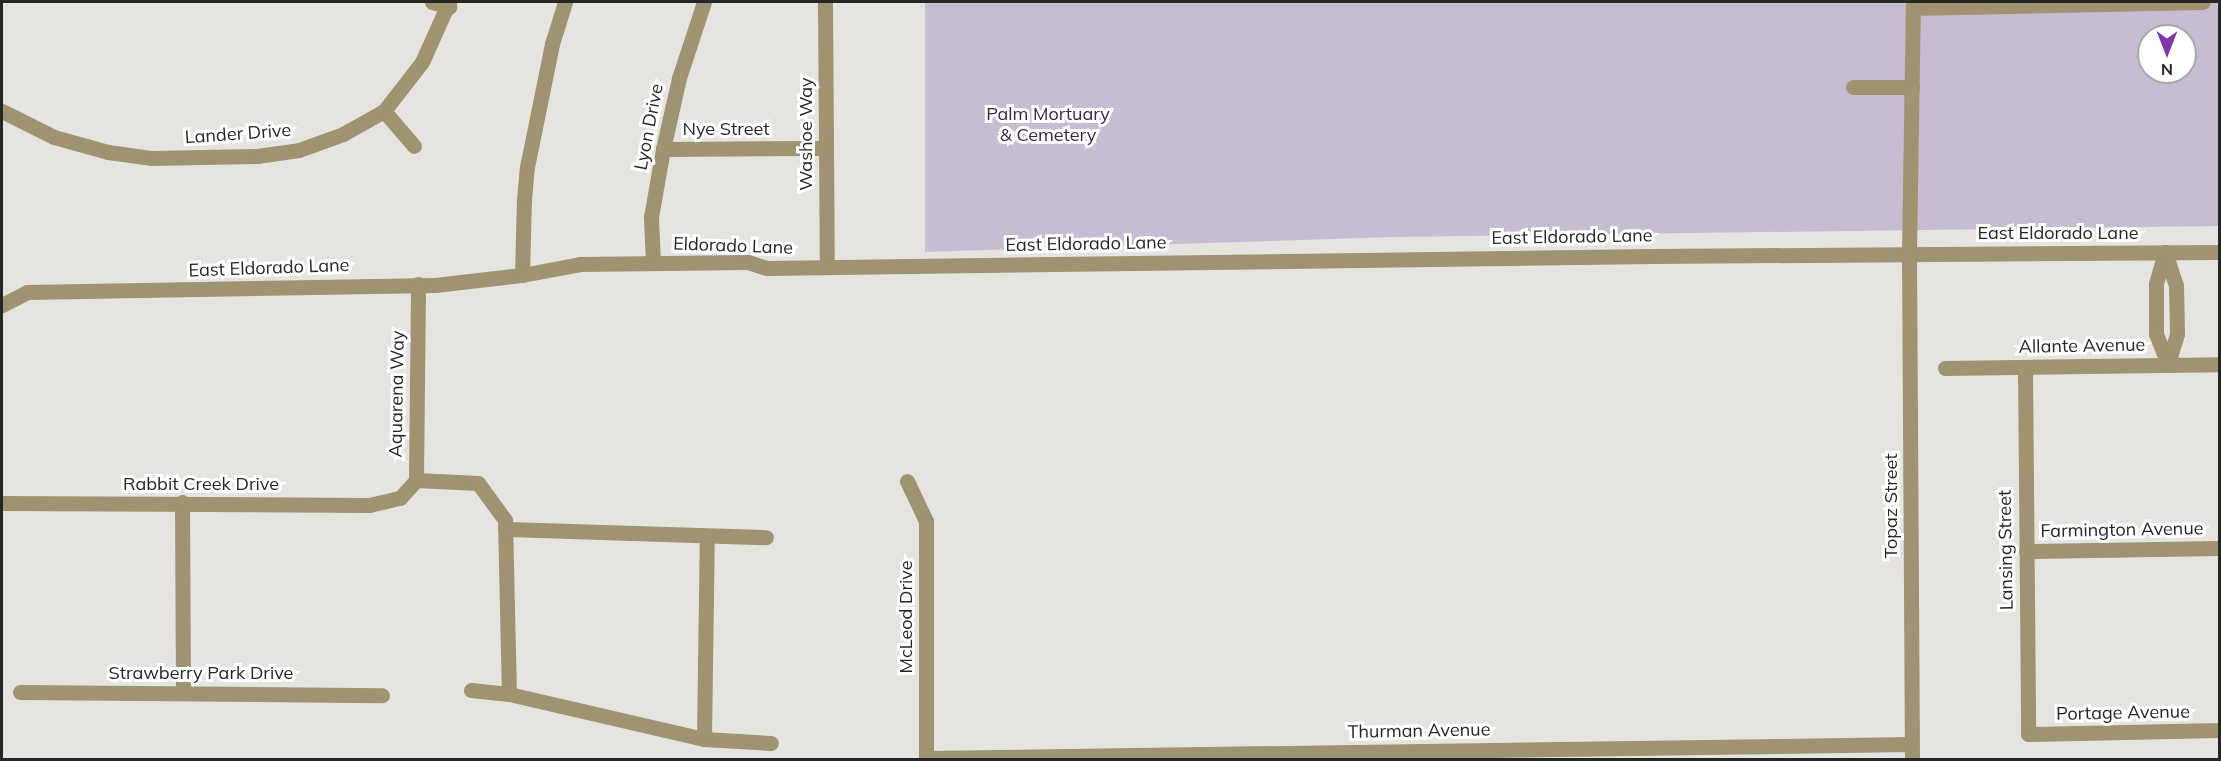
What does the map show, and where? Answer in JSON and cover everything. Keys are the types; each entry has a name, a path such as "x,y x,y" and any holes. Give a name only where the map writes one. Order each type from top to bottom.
{"street":[{"path":"432,2 449,4"},
{"path":"522,275 527,167 552,44 565,2"},
{"name":"Lyon Drive","path":"653,263 651,217 663,149 679,78 704,2"},
{"name":"Washoe Way","path":"825,2 824,148 827,267"},
{"path":"1913,5 2203,2"},
{"name":"Lander Drive","path":"2,111 54,137 108,152 151,158 257,156 299,150 344,134 384,111 422,62 449,4"},
{"name":"Topaz Street","path":"1912,759 1909,253 1913,5"},
{"path":"1853,87 1912,87"},
{"path":"384,111 414,146"},
{"name":"Nye Street","path":"663,149 824,148"},
{"path":"2165,252 2156,284 2156,334 2168,364"},
{"name":"East Eldorado Lane","path":"926,266 1909,253 2220,252"},
{"name":"Eldorado Lane","path":"540,271 580,264 653,263 748,262 767,268 926,266"},
{"name":"East Eldorado Lane","path":"2,305 27,292 287,290 329,285 435,285 540,271"},
{"name":"Aquarena Way","path":"400,498 416,480 418,284"},
{"name":"Allante Avenue","path":"1945,368 2220,364"},
{"name":"Lansing Street","path":"2025,367 2028,734"},
{"path":"416,480 478,483 505,520 509,694"},
{"name":"McLeod Drive","path":"908,481 926,521 926,758"},
{"name":"Rabbit Creek Drive","path":"2,503 182,502 369,505 400,498"},
{"path":"182,502 183,692"},
{"path":"505,529 766,537"},
{"path":"704,739 707,536"},
{"name":"Farmington Avenue","path":"2026,551 2220,548"},
{"path":"471,690 509,694 704,739 771,743"},
{"name":"Strawberry Park Drive","path":"20,692 382,695"},
{"name":"Portage Avenue","path":"2028,734 2220,730"},
{"name":"Thurman Avenue","path":"926,758 1912,744"}],"green space":[{"name":"Palm Mortuary & Cemetery","path":"925,2 2219,2 2219,226 1394,237 925,252"}]}
